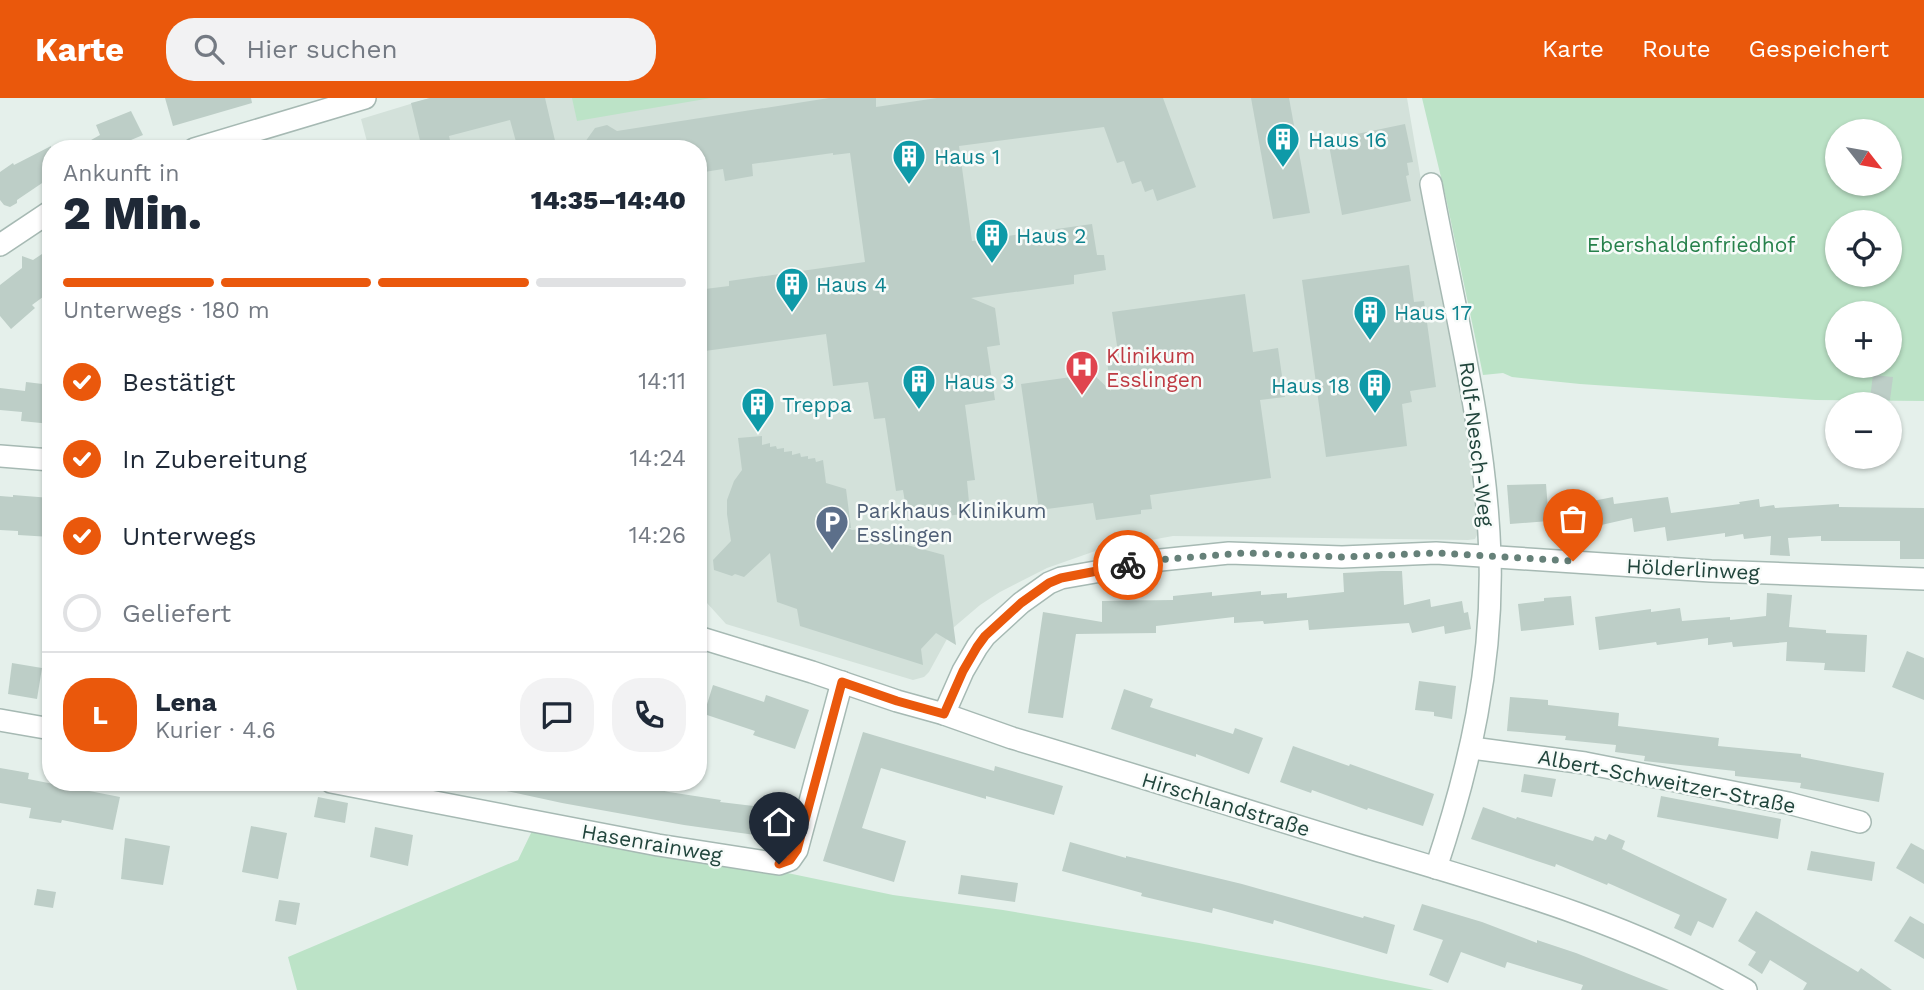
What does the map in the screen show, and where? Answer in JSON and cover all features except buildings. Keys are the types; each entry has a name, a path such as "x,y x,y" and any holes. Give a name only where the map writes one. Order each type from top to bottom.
{"street":[{"path":"224,140 365,98"},
{"name":"Rolf-Nesch-Weg","path":"1431,184 1472,387 1484,479 1490,557 1488,631 1472,748 1436,868"},
{"path":"0,245 42,217"},
{"path":"0,456 42,459"},
{"name":"Hölderlinweg","path":"944,714 970,659 985,636 1021,603 1061,578 1141,562 1230,553 1342,557 1436,553 1711,571 1924,579"},
{"name":"Hirschlandstraße","path":"707,640 1012,738 1537,900 1632,934 1699,964 1746,990"},
{"name":"Hasenrainweg","path":"378,791 657,845 779,864 790,860 797,850 842,682"},
{"path":"0,720 42,727"},
{"name":"Albert-Schweitzer-Straße","path":"1472,748 1585,763 1788,803 1860,822"}],"shaded area":[{"name":"Klinikum Esslingen","path":"430,98 1407,98 1430,233 1468,411 1479,530 1475,539 1468,540 1173,536 1101,549 1047,568 980,605 953,628 929,672 924,677 913,680 726,624 707,603 707,140 367,140 361,119"}],"green space":[{"path":"572,98 711,98 577,121"},
{"name":"Ebershaldenfriedhof","path":"1422,98 1924,98 1924,401 1902,401 1902,392 1825,392 1825,400 1816,400 1580,384 1512,377 1503,373 1483,375"},
{"path":"532,831 773,870 893,895 1003,910 1199,943 1434,990 297,990 288,957 518,860"}],"way so far":[{"path":"1128,565 1230,553 1342,557 1436,553 1573,561"}],"place":[{"name":"Haus 16","path":"1283,169"},
{"name":"Haus 1","path":"909,186"},
{"name":"Haus 2","path":"992,265"},
{"name":"Haus 4","path":"792,314"},
{"name":"Haus 17","path":"1370,342"},
{"name":"Klinikum Esslingen","path":"1082,397"},
{"name":"Haus 3","path":"919,411"},
{"name":"Haus 18","path":"1375,415"},
{"name":"Treppa","path":"758,434"},
{"name":"Parkhaus Klinikum Esslingen","path":"832,552"}],"route":[{"path":"779,864 790,860 797,850 842,682 944,714 977,647 1000,621 1021,603 1049,583 1061,578 1128,565"}]}
